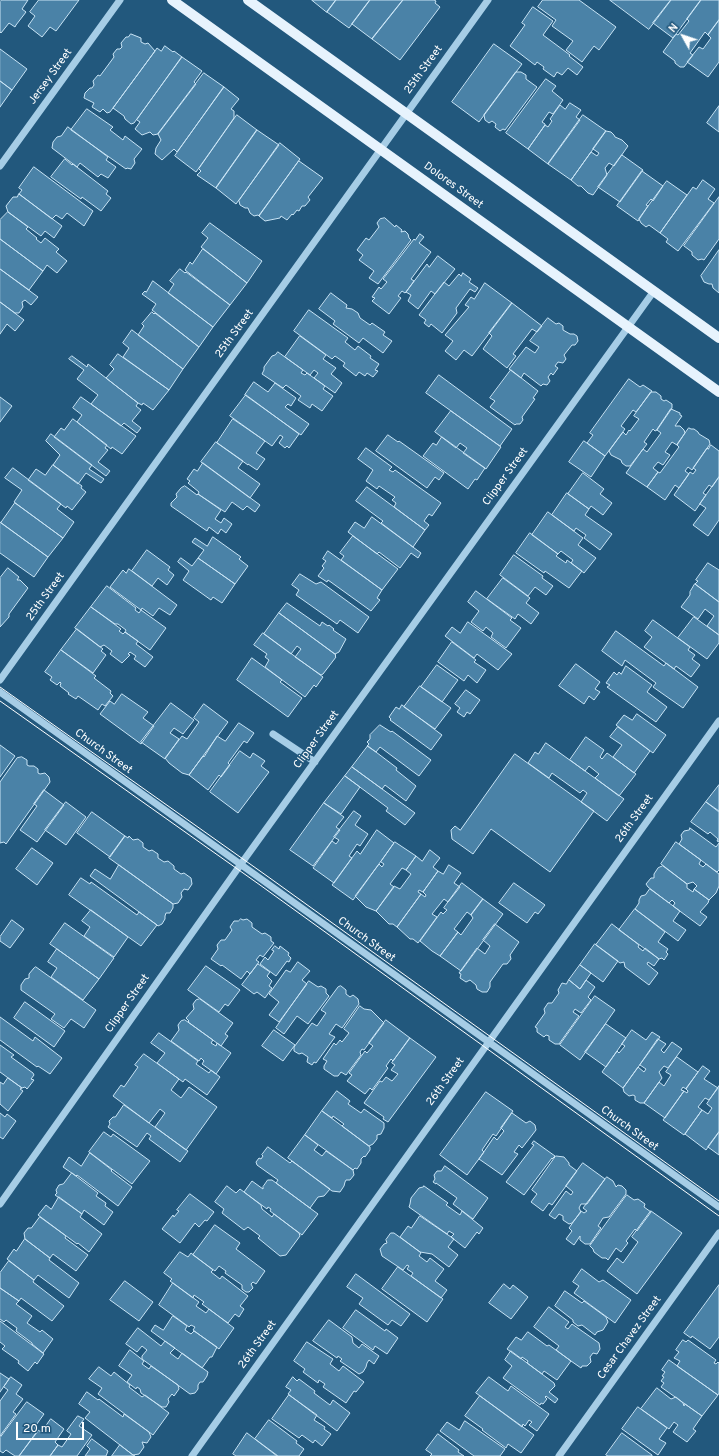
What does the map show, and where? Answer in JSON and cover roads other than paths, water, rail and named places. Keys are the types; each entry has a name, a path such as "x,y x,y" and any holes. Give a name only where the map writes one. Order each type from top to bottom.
{"main road":[{"name":"Dolores Street","path":"172,0 719,392"},
{"path":"248,0 719,338"}],"street":[{"name":"Jersey Street","path":"0,166 120,0"},
{"name":"25th Street","path":"0,680 488,0"},
{"name":"Clipper Street","path":"0,1204 241,864 654,291"},
{"name":"Church Street","path":"0,692 719,1207"},
{"name":"26th Street","path":"192,1456 719,721"},
{"path":"273,734 315,762"},
{"name":"Cesar Chavez Street","path":"559,1456 719,1233"}],"tram line":[{"path":"0,687 267,876 719,1201"},
{"path":"0,701 260,885 719,1216"}]}
